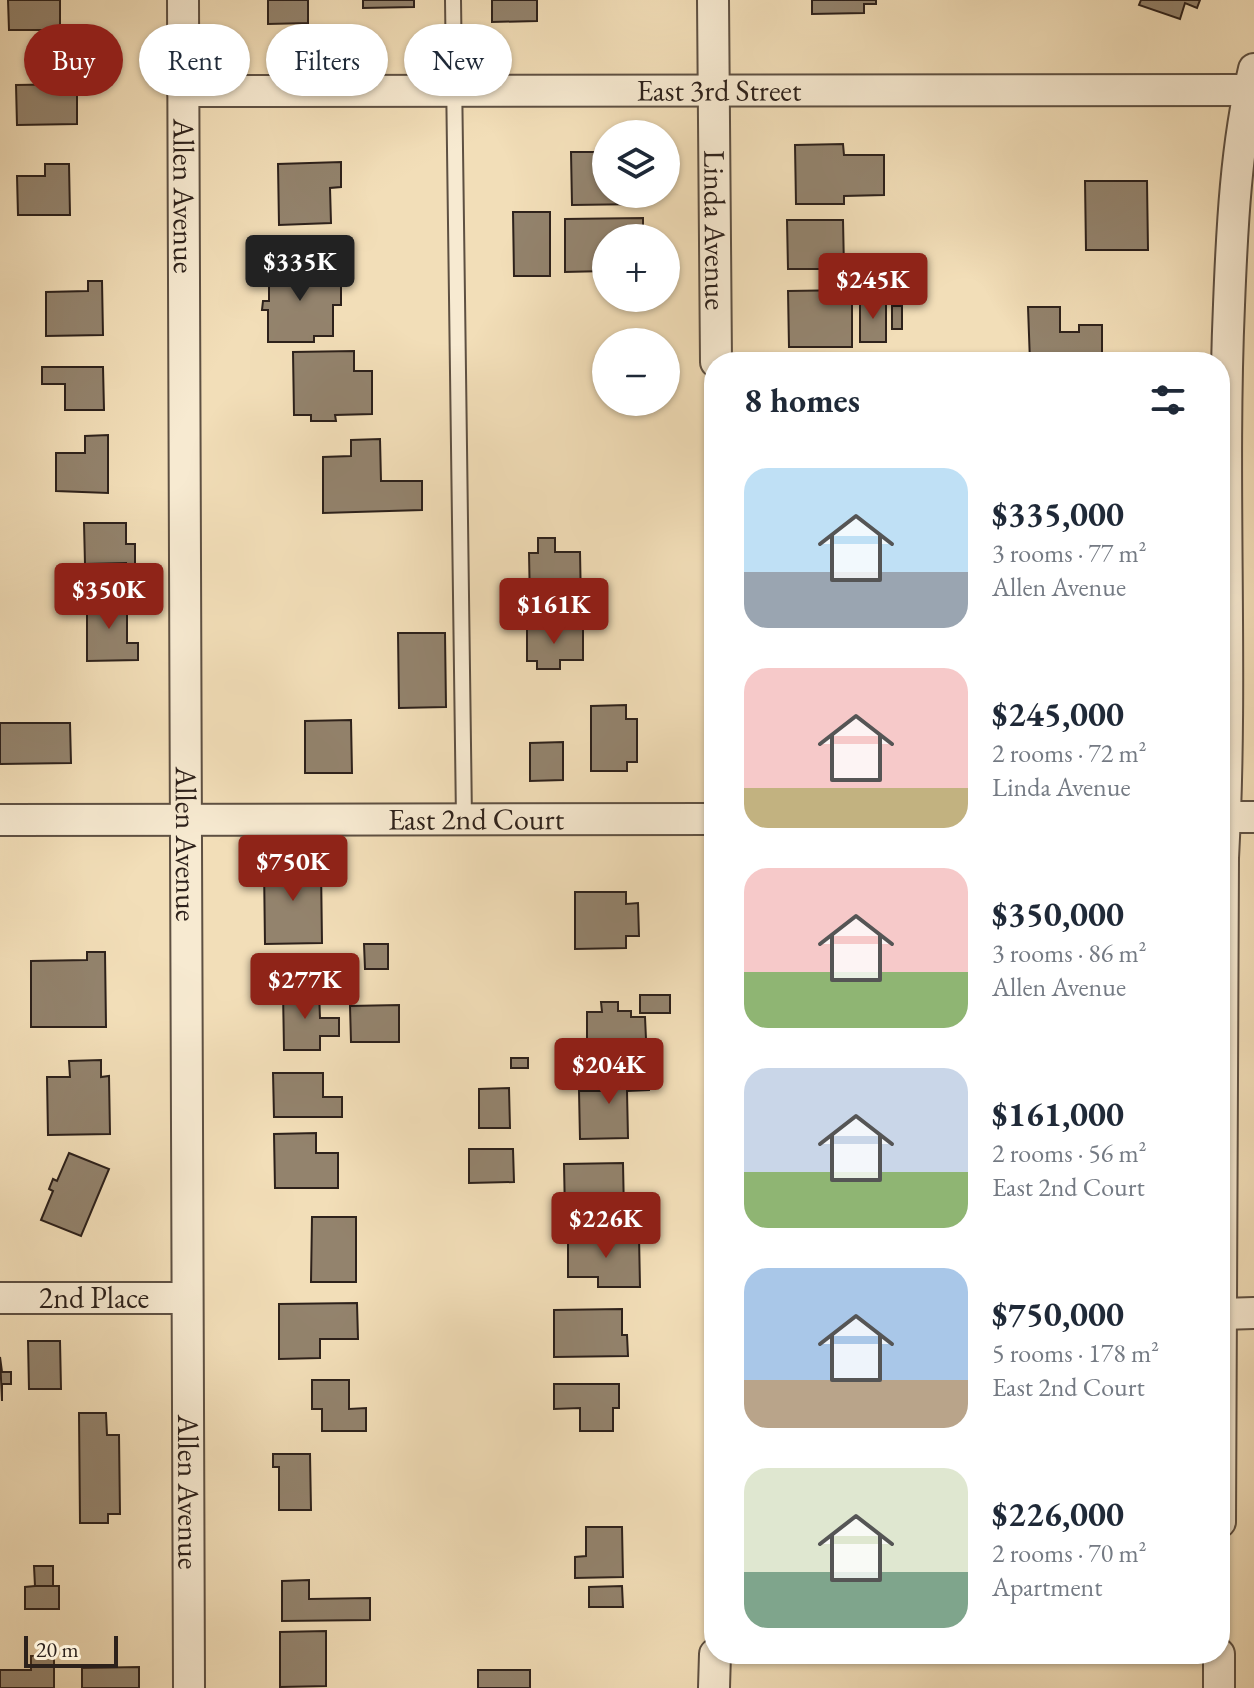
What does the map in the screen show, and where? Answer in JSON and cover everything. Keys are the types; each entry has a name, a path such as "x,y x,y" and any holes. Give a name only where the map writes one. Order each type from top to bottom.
{"street":[{"name":"Allen Avenue","path":"183,0 183,24"},
{"name":"Linda Avenue","path":"713,0 716,352"},
{"name":"East 3rd Street","path":"512,91 1252,83"},
{"path":"1227,352 1232,242 1252,83"},
{"name":"East 3rd Street","path":"250,91 404,91"},
{"name":"Allen Avenue","path":"183,96 189,1688"},
{"path":"1230,628 1233,817 1230,953"},
{"name":"East 2nd Court","path":"0,820 704,819"},
{"name":"2nd Place","path":"0,1298 187,1298"},
{"path":"1230,1314 1254,1313"},
{"path":"714,1688 715,1664"},
{"path":"1219,1664 1219,1688"}],"lane":[{"path":"453,0 453,24"},
{"path":"453,96 464,819"}],"building":[{"path":"8,0 60,0 60,24 24,24 24,30 9,30"},
{"path":"268,0 308,0 308,23 268,24"},
{"path":"363,0 414,0 414,7 363,8"},
{"path":"492,0 537,0 537,21 492,22"},
{"path":"812,0 876,0 876,4 864,4 864,13 812,14"},
{"path":"1141,0 1200,0 1197,8 1185,3 1180,19 1139,5"},
{"path":"16,85 24,85 24,96 77,96 77,124 17,125"},
{"path":"843,144 844,155 884,155 884,195 844,196 844,204 796,204 795,145"},
{"path":"571,152 592,152 592,205 572,205"},
{"path":"341,162 341,187 330,188 331,223 279,225 278,164"},
{"path":"45,164 69,164 70,215 18,215 17,176 45,176"},
{"path":"1085,181 1147,181 1148,250 1086,250"},
{"path":"513,212 550,212 550,276 514,276"},
{"path":"643,218 643,224 592,224 592,271 565,272 565,219"},
{"path":"787,220 843,220 844,269 788,269"},
{"path":"269,262 315,262 315,281 341,281 341,305 333,305 333,336 314,336 314,342 268,342 268,310 262,310 263,301 269,301"},
{"path":"88,281 102,281 103,335 46,336 46,292 88,291"},
{"path":"852,290 852,347 789,347 788,291"},
{"path":"886,300 886,342 860,342 860,301"},
{"path":"892,306 902,306 902,329 892,329"},
{"path":"1028,307 1060,307 1060,332 1079,332 1079,325 1102,325 1102,352 1030,352"},
{"path":"354,351 354,371 372,371 372,414 335,415 336,421 311,421 311,415 294,415 293,352"},
{"path":"42,367 103,367 104,410 65,410 65,384 42,384"},
{"path":"108,435 108,493 56,491 56,453 85,453 85,436"},
{"path":"380,439 381,481 422,481 422,510 323,513 323,457 351,456 351,440"},
{"path":"84,523 126,523 126,544 135,544 135,570 126,570 126,563 85,564"},
{"path":"538,538 555,538 555,552 580,552 581,604 530,604 529,553 538,553"},
{"path":"127,597 127,643 138,643 138,660 87,661 87,598"},
{"path":"550,623 561,623 561,629 583,629 583,660 560,660 560,669 537,669 537,661 527,661 527,629 550,629"},
{"path":"398,633 445,633 446,707 399,708"},
{"path":"626,705 626,719 637,719 637,762 627,762 627,771 591,771 591,706"},
{"path":"351,720 352,773 305,773 305,721"},
{"path":"0,723 70,723 71,763 0,764"},
{"path":"563,742 563,780 530,781 530,743"},
{"path":"281,860 308,860 309,866 321,866 322,943 265,944 264,866 281,866"},
{"path":"575,892 626,892 626,904 638,903 639,936 626,936 626,948 575,949"},
{"path":"364,944 388,944 388,969 365,969"},
{"path":"87,952 105,952 106,1027 31,1027 31,961 87,960"},
{"path":"283,991 319,991 320,1018 339,1018 339,1036 320,1036 320,1050 284,1050"},
{"path":"640,995 670,995 670,1013 640,1013"},
{"path":"601,1002 618,1002 618,1011 631,1011 631,1017 645,1017 646,1039 631,1039 631,1047 587,1047 587,1012 602,1012"},
{"path":"399,1005 399,1042 351,1042 350,1006"},
{"path":"511,1058 528,1058 528,1068 511,1068"},
{"path":"101,1060 101,1077 109,1076 110,1134 48,1135 47,1077 70,1077 69,1061"},
{"path":"273,1073 323,1073 323,1097 342,1097 342,1117 274,1117"},
{"path":"649,1073 649,1090 627,1091 628,1138 580,1139 579,1091 603,1091 603,1074"},
{"path":"509,1088 510,1128 479,1128 479,1089"},
{"path":"316,1133 316,1153 338,1153 338,1188 275,1188 274,1134"},
{"path":"469,1149 513,1149 514,1182 469,1183"},
{"path":"69,1153 109,1169 81,1236 41,1220 53,1191 49,1189 53,1179 57,1181"},
{"path":"623,1163 624,1214 565,1214 564,1164"},
{"path":"312,1217 356,1217 356,1282 311,1282"},
{"path":"568,1236 639,1236 640,1287 598,1287 598,1277 568,1277"},
{"path":"357,1303 358,1339 320,1339 320,1358 279,1359 279,1304"},
{"path":"622,1309 622,1335 627,1335 628,1356 554,1357 554,1310"},
{"path":"28,1341 60,1341 61,1389 29,1389"},
{"path":"0,1357 2,1372 11,1372 11,1384 2,1384 2,1401"},
{"path":"312,1380 349,1380 349,1409 366,1408 366,1431 322,1431 322,1409 312,1409"},
{"path":"554,1384 619,1384 619,1408 613,1408 613,1431 580,1431 580,1408 554,1409"},
{"path":"79,1413 106,1413 107,1435 119,1435 120,1514 108,1514 108,1523 80,1523"},
{"path":"273,1454 310,1454 311,1510 279,1510 279,1467 273,1467"},
{"path":"586,1527 622,1527 623,1577 575,1578 575,1557 586,1556"},
{"path":"34,1566 53,1566 53,1586 35,1586"},
{"path":"309,1580 309,1599 370,1598 370,1620 282,1621 282,1581"},
{"path":"59,1586 59,1609 25,1609 25,1587"},
{"path":"622,1586 623,1607 589,1607 589,1587"},
{"path":"326,1631 326,1686 280,1687 280,1632"},
{"path":"31,1656 54,1656 54,1688 0,1688 0,1670 31,1670"},
{"path":"139,1667 139,1688 82,1688 82,1668"},
{"path":"478,1670 530,1670 530,1688 478,1688"}]}
